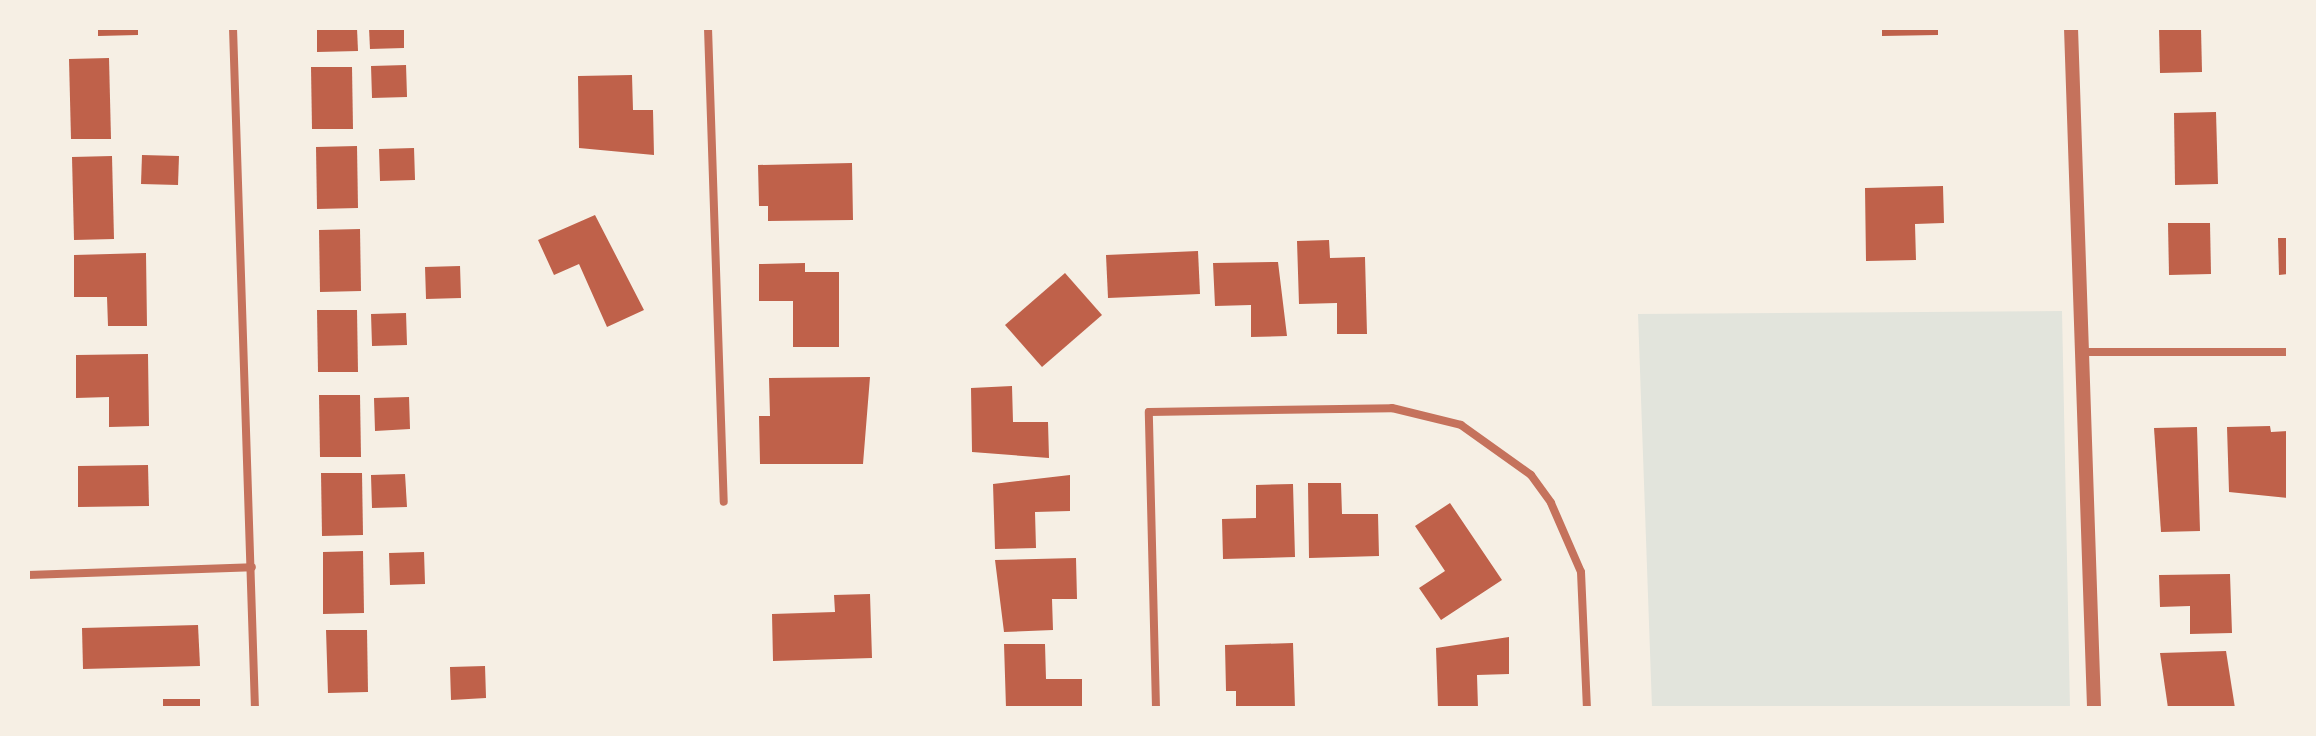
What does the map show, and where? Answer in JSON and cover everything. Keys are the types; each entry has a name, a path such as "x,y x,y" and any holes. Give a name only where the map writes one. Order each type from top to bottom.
{"street":[{"path":"233,28 255,708"},
{"path":"708,28 724,502"},
{"path":"2071,28 2094,708"},
{"path":"2080,352 2288,352"},
{"path":"1156,708 1149,412 1392,408 1461,425 1531,475 1572,542 1584,610 1587,708"},
{"path":"28,575 252,567"}],"shaded area":[{"path":"2062,311 2070,708 1652,708 1638,314"}],"building":[{"path":"98,28 138,28 138,35 98,36"},
{"path":"317,28 357,28 358,51 317,52"},
{"path":"369,28 404,28 404,48 370,49"},
{"path":"1882,28 1938,28 1938,35 1882,36"},
{"path":"2159,28 2201,28 2202,72 2160,73"},
{"path":"109,58 111,139 71,139 69,59"},
{"path":"406,65 407,97 372,98 371,66"},
{"path":"311,67 352,67 353,129 312,129"},
{"path":"632,75 633,110 653,110 654,155 579,148 578,76"},
{"path":"2216,112 2218,184 2175,185 2174,113"},
{"path":"357,146 358,208 317,209 316,147"},
{"path":"414,148 415,180 380,181 379,149"},
{"path":"142,155 179,156 178,185 141,184"},
{"path":"112,156 114,239 74,240 72,157"},
{"path":"852,163 853,220 768,221 768,206 759,206 758,165"},
{"path":"1943,186 1944,223 1915,224 1916,260 1866,261 1865,188"},
{"path":"595,215 644,310 607,327 579,264 554,275 538,240"},
{"path":"2168,223 2210,223 2211,274 2169,275"},
{"path":"360,229 361,291 320,292 319,230"},
{"path":"2278,238 2288,238 2288,274 2279,275"},
{"path":"1329,240 1330,258 1365,257 1367,334 1337,334 1337,303 1299,304 1297,241"},
{"path":"1198,251 1200,294 1108,298 1106,255"},
{"path":"146,253 147,326 108,326 107,297 74,297 74,255"},
{"path":"1278,262 1287,336 1251,337 1251,305 1215,306 1213,263"},
{"path":"805,263 805,272 839,272 839,347 793,347 793,301 759,301 759,264"},
{"path":"460,266 461,298 426,299 425,267"},
{"path":"1065,273 1102,315 1042,367 1005,325"},
{"path":"317,310 357,310 358,372 318,372"},
{"path":"406,313 407,345 372,346 371,314"},
{"path":"148,354 149,426 109,427 109,397 76,398 76,355"},
{"path":"870,377 863,464 760,464 759,416 770,416 769,378"},
{"path":"1012,386 1013,422 1048,422 1049,458 972,452 971,388"},
{"path":"319,395 360,395 361,457 320,457"},
{"path":"409,397 410,429 375,431 374,398"},
{"path":"2270,426 2271,432 2288,431 2288,498 2229,492 2227,427"},
{"path":"2197,427 2200,531 2161,532 2154,428"},
{"path":"148,465 149,506 78,507 78,466"},
{"path":"321,473 362,473 363,535 322,536"},
{"path":"405,474 407,507 372,508 371,475"},
{"path":"1070,475 1070,511 1035,512 1036,548 995,549 993,484"},
{"path":"1308,483 1341,483 1342,514 1378,514 1379,556 1309,558"},
{"path":"1293,484 1295,557 1223,559 1222,519 1256,518 1256,485"},
{"path":"1450,503 1502,580 1441,620 1419,588 1445,571 1415,526"},
{"path":"363,551 364,613 323,614 323,552"},
{"path":"424,552 425,584 390,585 389,553"},
{"path":"1076,558 1077,599 1052,599 1053,630 1004,632 995,560"},
{"path":"2230,574 2232,633 2190,634 2190,606 2160,607 2159,575"},
{"path":"870,594 872,658 773,661 772,614 835,612 834,595"},
{"path":"198,625 200,666 83,669 82,628"},
{"path":"326,630 367,630 368,692 328,693"},
{"path":"1509,637 1509,674 1477,675 1478,708 1438,708 1436,648"},
{"path":"1293,643 1295,708 1236,708 1236,691 1226,691 1225,645"},
{"path":"1004,644 1045,644 1046,679 1082,679 1082,708 1006,708"},
{"path":"2226,651 2235,708 2168,708 2160,653"},
{"path":"485,666 486,698 451,700 450,667"},
{"path":"163,699 200,699 200,708 163,708"}]}
